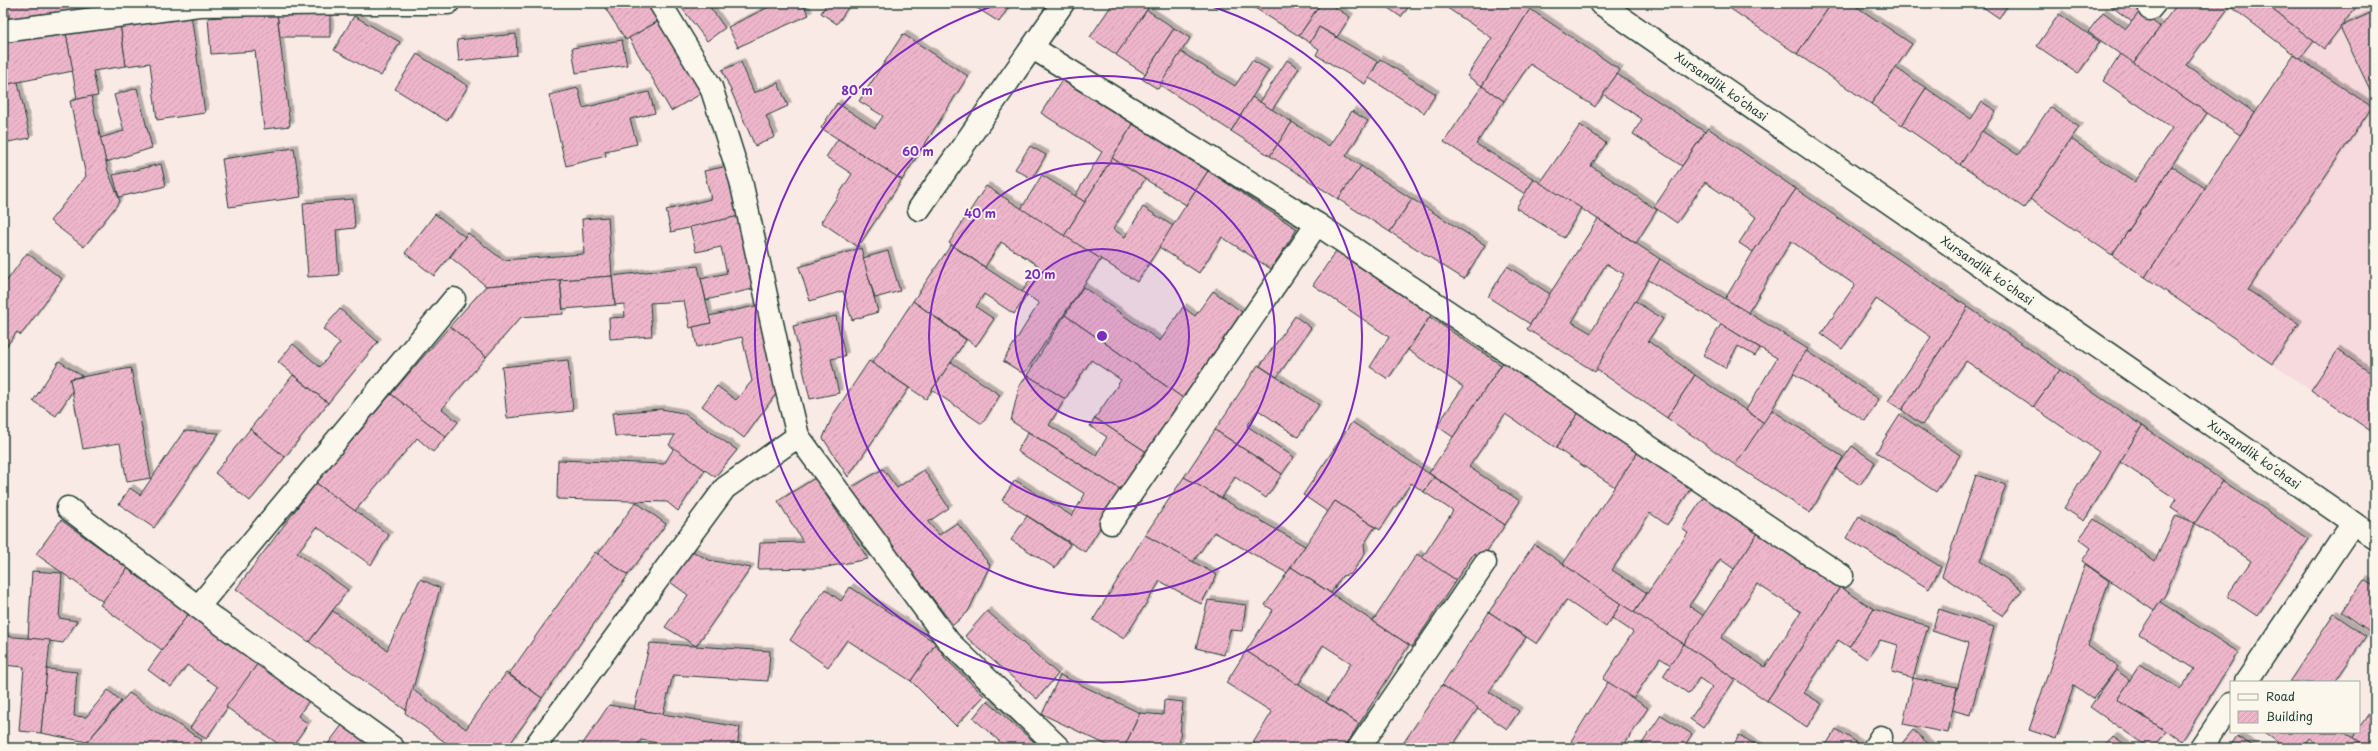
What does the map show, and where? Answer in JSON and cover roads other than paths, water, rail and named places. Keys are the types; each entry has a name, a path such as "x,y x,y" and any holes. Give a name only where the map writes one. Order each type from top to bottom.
{"street":[{"path":"3,31 199,5 448,3"},
{"path":"660,3 710,88 741,181 798,436 949,642 1059,748"},
{"path":"919,210 1063,3"},
{"name":"Xursandlik koʻchasi","path":"1600,3 2375,538"},
{"path":"1033,48 1317,224 1842,576"},
{"path":"1111,523 1317,224"},
{"path":"198,607 454,299"},
{"path":"534,748 725,488 798,436"},
{"path":"68,508 198,607 393,748"},
{"path":"2247,681 2353,523"},
{"path":"1359,748 1486,563"},
{"path":"2201,748 2230,705"}]}
